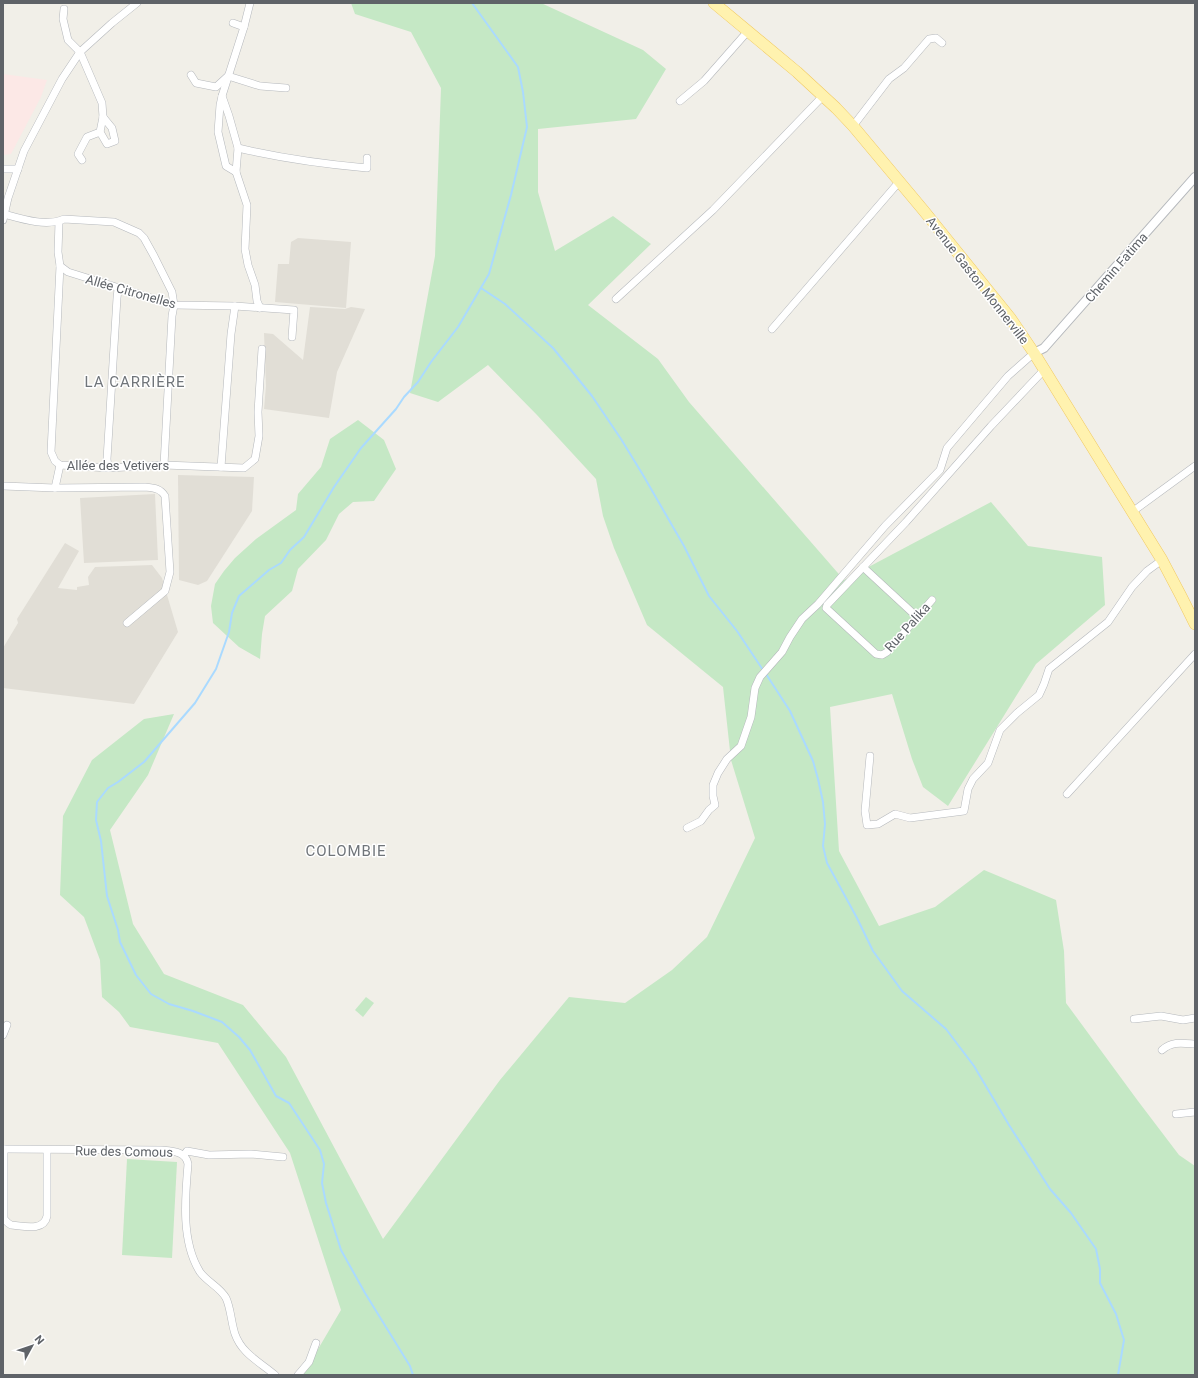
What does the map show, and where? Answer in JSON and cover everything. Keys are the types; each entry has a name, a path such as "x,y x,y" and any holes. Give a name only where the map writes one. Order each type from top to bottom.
{"main road":[{"name":"Avenue Gaston Monnerville","path":"714,3 823,96 853,126 1011,319 1034,353 1162,560 1194,619"}],"street":[{"path":"137,3 80,52 62,79 24,151 4,217 48,223 59,222 64,219 104,220 114,222 139,233 144,238 172,292 174,305 172,316 164,465"},
{"path":"236,172 226,166 218,132 220,106 250,3"},
{"path":"64,9 63,19 68,40 80,52 102,103 103,117 100,132 107,144 115,141 112,128 103,117"},
{"path":"233,22 244,27"},
{"path":"680,101 708,78 748,31"},
{"path":"853,126 889,79 904,68 929,39 936,38 942,43"},
{"path":"191,75 196,83 216,87 228,76"},
{"path":"228,76 260,86 286,88"},
{"path":"222,96 230,116 238,148 236,172 247,202 245,249 260,308"},
{"path":"616,299 713,210 823,96"},
{"path":"82,160 78,154 87,137 100,132"},
{"path":"238,148 272,156 367,168 367,158"},
{"path":"3,169 18,169"},
{"name":"Chemin Fatima","path":"1034,353 1044,348 1195,177"},
{"path":"772,329 899,182"},
{"path":"59,222 58,252 60,266"},
{"name":"Allée Citronelles","path":"60,266 72,274 174,305 235,306 294,310 292,337"},
{"name":"Allée des Vetivers","path":"60,266 52,452 53,458 60,465 108,468 164,465 244,468 255,459 259,436 258,412 262,349"},
{"path":"108,468 107,459 116,298 118,289"},
{"path":"221,467 231,334 235,306"},
{"path":"687,828 701,821 709,810 715,805 712,796 718,773 727,759 741,746 751,717 755,688 760,676 782,652 802,618 818,604 885,526 940,470 947,448 1008,376 1034,353"},
{"path":"918,617 862,567 906,522 991,426 1044,370"},
{"path":"55,488 60,465"},
{"path":"1132,512 1195,466"},
{"path":"3,486 55,488 156,488 160,490 165,496 170,572 165,591 127,623"},
{"path":"870,756 865,811 866,824 878,824 895,814 910,818 964,811 968,789 973,779 988,763 1000,730 1017,713 1039,695 1049,669 1108,622 1132,587 1147,571 1162,560"},
{"name":"Rue Palika","path":"862,567 827,605 826,608 876,654 882,655 887,652 932,600"},
{"path":"1066,794 1195,654"},
{"path":"1134,1019 1161,1016 1183,1020 1195,1018"},
{"path":"3,1035 7,1025"},
{"path":"1162,1050 1169,1045 1176,1043 1195,1044"},
{"path":"1176,1114 1195,1112"},
{"path":"3,1149 4,1219 11,1225 38,1226 45,1222 46,1216 47,1150"},
{"name":"Rue des Comous","path":"3,1149 161,1150 179,1152 184,1155 188,1164 186,1192 187,1236 192,1257 203,1276 226,1298 235,1334 240,1344 248,1355 275,1375"},
{"path":"184,1155 187,1151 209,1154 251,1154 283,1157"},
{"path":"298,1375 312,1356 316,1342"}],"shaded area":[{"path":"3,74 47,80 41,97 11,154 3,155"},
{"path":"298,238 351,242 346,308 275,302 278,264 289,264 291,242"},
{"path":"310,307 345,309 351,307 365,309 337,372 329,418 264,409 266,386 264,333 273,334 303,360"},
{"path":"178,475 254,477 252,511 207,581 198,585 179,580"},
{"path":"155,494 158,560 84,563 80,498"},
{"path":"65,543 79,551 58,588 77,590 77,587 89,585 88,577 95,567 152,565 162,578 178,632 134,704 3,688 3,648 18,623 17,619"}],"green space":[{"path":"351,3 541,3 643,50 666,69 636,119 538,129 538,192 555,251 613,216 651,244 588,305 658,359 689,402 844,580 991,502 1028,546 1102,557 1105,605 1036,664 948,806 923,787 912,759 892,694 830,707 839,851 879,926 935,907 984,870 1056,900 1064,951 1066,1003 1179,1155 1195,1166 1195,1375 295,1375 314,1356 341,1310 290,1153 218,1043 130,1027 119,1012 102,997 100,960 84,917 60,895 63,816 92,760 144,719 174,714 148,775 110,830 133,924 164,974 243,1005 286,1057 383,1239 500,1080 569,997 625,1003 672,970 707,937 755,838 731,760 723,687 647,625 614,548 603,516 596,479 488,365 438,402 410,393 435,256 441,88 411,32 355,14"},
{"path":"358,420 384,440 396,469 374,501 353,502 339,514 326,540 298,569 292,591 265,616 260,659 239,647 213,623 211,606 215,584 235,558 256,539 296,510 298,494 321,467 330,439"},
{"path":"366,997 374,1003 363,1017 355,1010"},
{"path":"127,1159 177,1162 172,1258 122,1255"}],"waterway":[{"path":"413,1375 410,1366 365,1293 341,1250 326,1203 322,1183 324,1164 320,1150 289,1103 276,1096 250,1050 239,1037 222,1022 169,1004 151,994 136,975 120,942 118,930 107,896 101,841 96,820 97,802 108,788 144,762 195,703 216,669 229,632 232,613 239,596 269,570 281,563 290,550 304,537 334,487 361,448 418,382 431,362 458,327 489,274 511,195 527,127 523,92 518,67 472,3"},
{"path":"481,288 505,304 553,348 592,396 643,475 684,546 709,596 737,631 763,670"},
{"path":"766,674 790,711 813,761 823,802 825,824 823,846 827,863 873,951 902,991 946,1029 974,1066 1009,1125 1050,1189 1071,1213 1096,1249 1100,1269 1100,1283 1116,1314 1124,1340 1118,1375"}],"district":[{"name":"LA CARRIÈRE","path":"135,382"},
{"name":"COLOMBIE","path":"346,851"}]}
